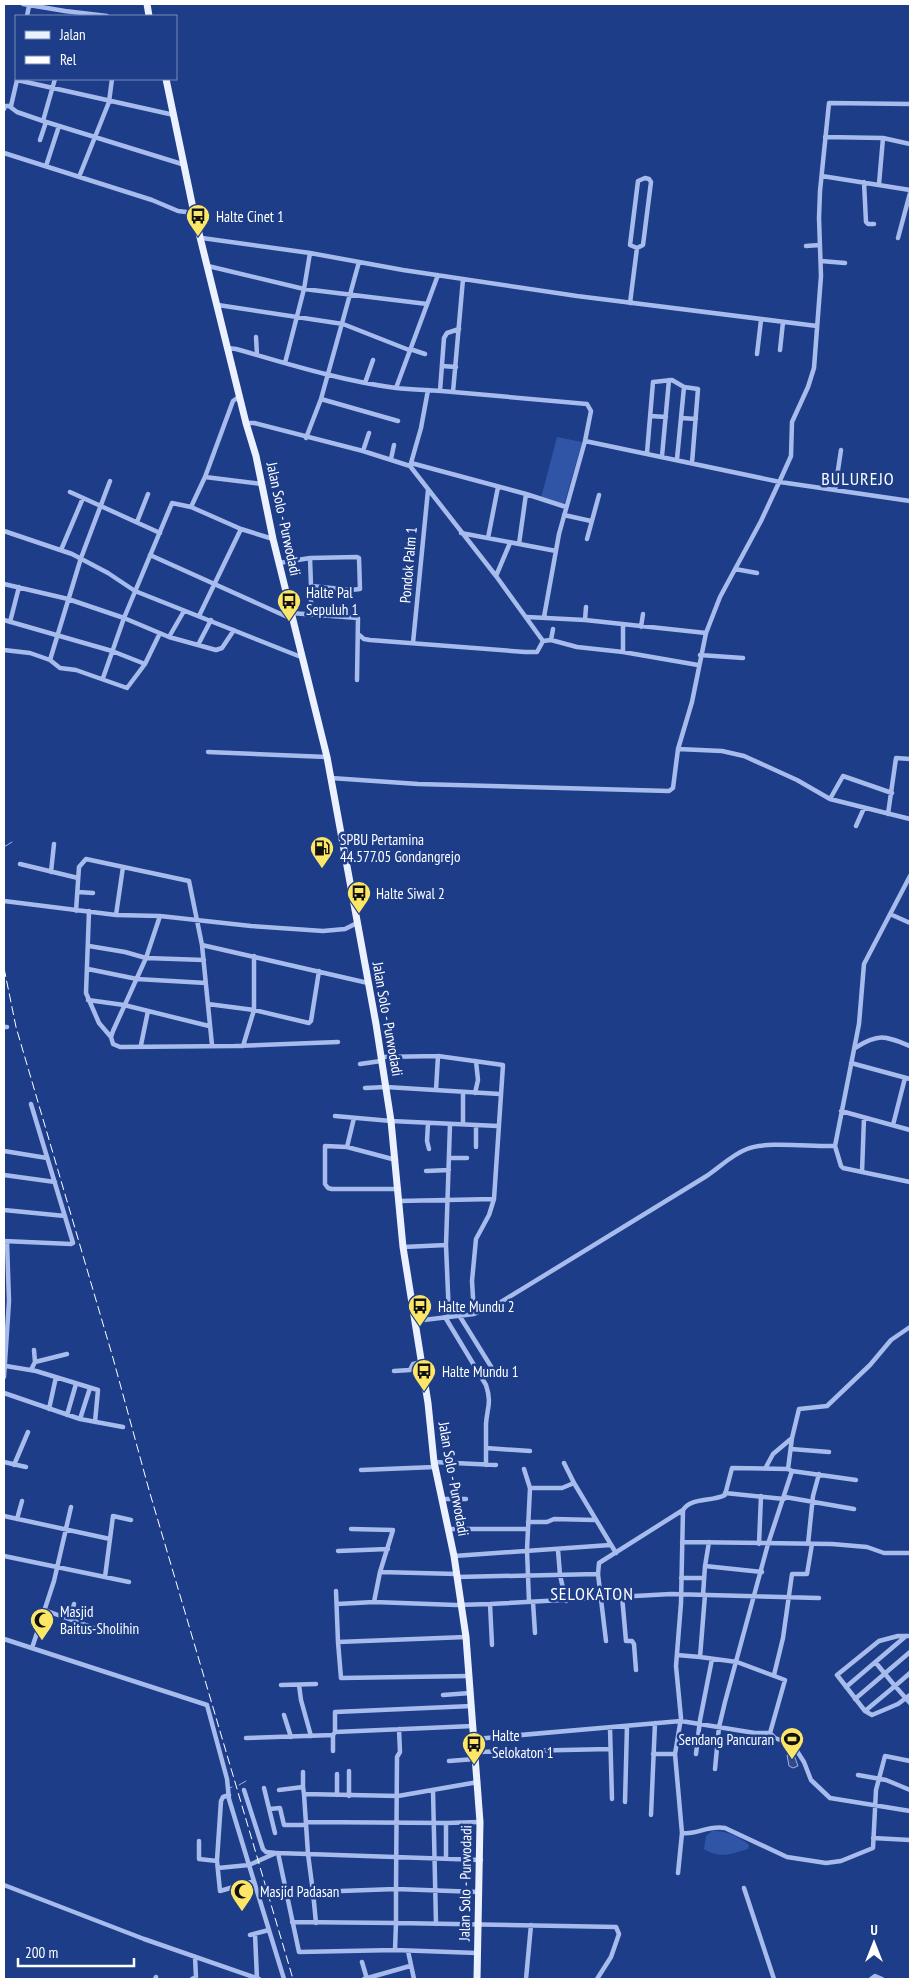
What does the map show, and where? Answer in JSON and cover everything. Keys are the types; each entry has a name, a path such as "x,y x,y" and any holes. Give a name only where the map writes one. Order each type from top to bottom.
{"main road":[{"name":"Jalan Solo - Purwodadi","path":"166,80 194,213 202,238 227,348 256,456 272,539 327,757 386,1087 396,1160 403,1247 428,1403 434,1465 454,1556 470,1676 478,1782 481,1860 477,1979"}],"street":[{"path":"23,4 68,14 88,15"},
{"path":"11,106 17,80 174,115"},
{"path":"40,140 55,80"},
{"path":"79,177 110,102 112,80"},
{"path":"331,778 418,784 670,791 673,788 678,749 692,702 700,655 706,633 720,597 780,482 791,456 792,422 812,377 821,261 818,218 829,103 910,104"},
{"path":"4,109 5,106 11,106 17,112 185,165"},
{"path":"46,166 59,126"},
{"path":"825,136 883,138 910,144"},
{"path":"879,184 883,138"},
{"path":"4,152 152,200 178,212 194,213"},
{"path":"822,176 879,184 910,192 898,238"},
{"path":"645,178 651,182 647,211 643,245 636,248 630,245 638,181 645,178"},
{"path":"864,182 866,222 874,224"},
{"path":"635,210 647,211"},
{"path":"202,238 630,303 817,326"},
{"path":"806,246 820,245"},
{"path":"630,303 636,248"},
{"path":"285,363 304,289 310,253"},
{"path":"821,261 846,263"},
{"path":"306,438 321,398 359,262"},
{"path":"208,266 304,289 427,304"},
{"path":"396,388 438,275"},
{"path":"454,392 463,279"},
{"path":"218,305 343,324 425,354"},
{"path":"757,354 762,320"},
{"path":"780,350 783,322"},
{"path":"440,391 445,335 459,329"},
{"path":"256,337 257,355"},
{"path":"227,348 365,383 396,388 586,404 591,411 585,441 564,515 544,617"},
{"path":"365,383 373,360"},
{"path":"442,366 456,367"},
{"path":"647,453 654,382 669,380 684,387 698,389 692,463"},
{"path":"662,456 669,380"},
{"path":"677,459 684,387"},
{"path":"428,390 421,428 411,464 543,641"},
{"path":"191,507 206,477 233,401 240,396"},
{"path":"321,398 398,421"},
{"path":"650,416 666,417"},
{"path":"681,418 696,419"},
{"path":"246,423 254,423 306,438 363,451 526,494 566,507"},
{"path":"363,451 369,433"},
{"path":"585,441 780,482 910,501"},
{"path":"390,459 394,445"},
{"path":"835,490 841,450"},
{"path":"206,477 262,484"},
{"path":"50,660 56,634 80,558 110,482"},
{"path":"488,538 498,487"},
{"name":"Pondok Palm 1","path":"413,643 428,489"},
{"path":"70,492 160,533"},
{"path":"137,522 148,494"},
{"path":"519,544 526,494"},
{"path":"586,539 599,495"},
{"path":"61,550 83,498"},
{"path":"102,678 124,618 172,503 191,507 241,529 272,539"},
{"path":"564,515 591,521"},
{"path":"199,616 241,529"},
{"path":"4,531 80,558 135,591 301,657"},
{"path":"461,532 556,551"},
{"path":"496,576 510,543"},
{"path":"150,555 292,616 356,617 359,620 358,680"},
{"path":"279,563 310,558 358,557 359,590 311,586"},
{"path":"310,558 311,615"},
{"path":"735,569 757,573"},
{"path":"4,584 68,599 124,618 160,634 219,650 234,630"},
{"path":"10,622 19,587"},
{"path":"585,620 586,607"},
{"path":"169,637 184,611"},
{"path":"641,627 643,614"},
{"path":"526,618 544,617 585,620 706,633"},
{"path":"4,620 112,651 145,664"},
{"path":"198,645 211,620"},
{"path":"623,625 623,652"},
{"path":"551,640 553,629"},
{"path":"4,650 30,653 50,660 60,668 76,670 127,688 145,664 160,634"},
{"path":"358,634 364,639 370,640 535,652 543,641 551,640 577,647 623,652 698,665"},
{"path":"700,655 743,658"},
{"path":"678,749 722,751 744,756 796,780 830,799 910,819"},
{"path":"208,752 327,757"},
{"path":"888,814 896,758 910,759"},
{"path":"830,799 843,776 892,792"},
{"path":"856,826 864,808"},
{"path":"51,872 54,844"},
{"path":"76,911 80,864 86,859 189,881 202,945 212,1045"},
{"path":"20,864 78,878"},
{"path":"116,915 123,866"},
{"path":"910,876 864,964 855,1048 835,1146 841,1166 910,1182"},
{"path":"78,892 93,893"},
{"path":"4,901 116,915 160,916 197,921 331,931 345,929 357,923"},
{"path":"89,911 86,988 88,1000 99,1023 116,1046 243,1046 338,1042"},
{"path":"890,914 910,923"},
{"path":"111,1037 146,958 160,916"},
{"path":"202,945 368,983"},
{"path":"89,946 125,952 146,958 204,960"},
{"path":"243,1046 254,1010 254,956"},
{"path":"88,969 137,979 206,983"},
{"path":"208,1004 254,1010 310,1022 319,971"},
{"path":"88,1000 124,1005 209,1026"},
{"path":"141,1045 148,1011"},
{"path":"855,1048 868,1040 884,1036 910,1046"},
{"path":"436,1090 438,1056"},
{"path":"360,1064 381,1059 438,1056 503,1065 494,1199 476,1239 472,1281 474,1314"},
{"path":"475,1093 478,1080 476,1061"},
{"path":"852,1063 908,1078 894,1125"},
{"path":"365,1088 386,1087 500,1094"},
{"path":"463,1092 463,1124"},
{"path":"4,1378 9,1301 6,1278 6,1242 73,1243 31,1104"},
{"path":"841,1112 910,1130"},
{"path":"335,1116 391,1121 498,1126"},
{"path":"347,1147 354,1118"},
{"path":"862,1172 864,1118"},
{"path":"428,1123 427,1142 429,1149"},
{"path":"450,1124 446,1245 447,1317 486,1385 490,1401 486,1423 486,1465"},
{"path":"476,1125 476,1146"},
{"path":"415,1321 474,1314 501,1302 705,1177 731,1157 747,1148 765,1145 835,1146"},
{"path":"396,1160 347,1147 324,1146 324,1184 328,1188 399,1189"},
{"path":"4,1151 47,1158"},
{"path":"450,1158 466,1158"},
{"path":"426,1171 449,1170"},
{"path":"4,1175 55,1182"},
{"path":"400,1201 494,1199"},
{"path":"4,1210 65,1216"},
{"path":"403,1247 446,1245"},
{"path":"459,1315 495,1373"},
{"path":"715,1769 719,1727 768,1544 784,1498 790,1470 792,1438 799,1409 828,1406 870,1365 891,1340 910,1327"},
{"path":"31,1370 35,1362 34,1350"},
{"path":"35,1362 67,1354"},
{"path":"394,1370 408,1370 413,1364 422,1362"},
{"path":"6,1366 31,1370 99,1391 95,1422"},
{"path":"49,1409 56,1377"},
{"path":"67,1415 76,1384"},
{"path":"80,1419 90,1388"},
{"path":"4,1393 80,1419 123,1427"},
{"path":"14,1465 28,1432"},
{"path":"766,1467 773,1454 792,1438"},
{"path":"486,1448 530,1451"},
{"path":"791,1449 829,1452"},
{"path":"4,1462 26,1467"},
{"path":"564,1463 595,1520 616,1553"},
{"path":"362,1470 434,1465 496,1465"},
{"path":"606,1641 598,1574 599,1563 692,1503 715,1500 725,1496 731,1468 766,1467 856,1480"},
{"path":"524,1469 530,1488 527,1575 535,1633"},
{"path":"774,1675 783,1638 792,1574 808,1574 813,1496 819,1474"},
{"path":"530,1488 562,1488 574,1483"},
{"path":"725,1493 784,1498 854,1509"},
{"path":"759,1544 762,1496"},
{"path":"441,1499 466,1499"},
{"path":"17,1519 22,1501"},
{"path":"32,1648 54,1581 71,1507"},
{"path":"678,1873 682,1833 675,1754 681,1721 676,1682 683,1510"},
{"path":"4,1516 110,1539"},
{"path":"105,1577 113,1516 131,1520"},
{"path":"528,1522 547,1522 554,1519 595,1520"},
{"path":"448,1529 528,1530"},
{"path":"351,1530 393,1530 380,1572 374,1602"},
{"path":"700,1657 707,1542 704,1534"},
{"path":"682,1542 810,1544 867,1547 884,1553 910,1553"},
{"path":"454,1556 610,1545"},
{"path":"338,1550 388,1549"},
{"path":"558,1550 560,1575 566,1600"},
{"path":"4,1556 128,1582"},
{"path":"705,1566 762,1572"},
{"path":"380,1572 457,1575 598,1574"},
{"path":"681,1578 704,1578"},
{"path":"336,1591 341,1678 470,1676"},
{"path":"337,1604 374,1602 462,1605 681,1594 819,1598"},
{"path":"622,1596 626,1641 632,1641 634,1644 636,1670"},
{"path":"70,1619 74,1604"},
{"path":"490,1604 492,1645"},
{"path":"44,1610 97,1629"},
{"path":"908,1636 898,1636 879,1641 838,1674 837,1677 865,1711 872,1715 898,1704 910,1694"},
{"path":"846,1687 908,1636"},
{"path":"338,1642 466,1637"},
{"path":"4,1639 207,1705 233,1814 284,1979"},
{"path":"855,1699 910,1652"},
{"path":"677,1655 737,1662 784,1678 785,1681 770,1733"},
{"path":"696,1754 699,1724 712,1658"},
{"path":"876,1663 910,1703"},
{"path":"865,1711 910,1673"},
{"path":"281,1685 316,1684"},
{"path":"299,1685 310,1736"},
{"path":"442,1695 470,1693"},
{"path":"333,1751 335,1712 472,1706"},
{"path":"284,1715 291,1736"},
{"path":"475,1739 681,1721 770,1733 775,1738 793,1745 804,1762 811,1780 828,1797 840,1801 910,1811"},
{"path":"651,1815 655,1723"},
{"path":"246,1738 473,1726"},
{"path":"625,1802 627,1726"},
{"path":"610,1728 612,1799"},
{"path":"395,1950 399,1729"},
{"path":"697,1742 717,1744"},
{"path":"450,1761 476,1755 610,1748"},
{"path":"653,1754 675,1754"},
{"path":"682,1833 692,1833 714,1826 725,1828 787,1857 832,1864 872,1849 874,1805 885,1756 910,1761"},
{"path":"349,1770 349,1796"},
{"path":"303,1772 308,1854 316,1923"},
{"path":"337,1774 337,1795"},
{"path":"858,1776 880,1778 897,1783 910,1790"},
{"path":"304,1794 398,1796 478,1782"},
{"path":"264,1788 275,1833"},
{"path":"279,1790 304,1788"},
{"path":"244,1790 263,1849 266,1852 481,1860"},
{"path":"434,1790 436,1924"},
{"path":"229,1794 221,1801 217,1860 220,1891 254,1881"},
{"path":"270,1809 280,1808 284,1825 306,1823 480,1822"},
{"path":"446,1823 446,1858"},
{"path":"873,1838 910,1840"},
{"path":"199,1841 199,1859 217,1860"},
{"path":"218,1868 249,1865 277,1853"},
{"path":"277,1853 299,1952 395,1950 477,1953"},
{"path":"4,1885 256,1979 252,1934 269,1930"},
{"path":"744,1888 774,1979"},
{"path":"313,1892 396,1889 480,1892"},
{"path":"292,1922 616,1927 619,1934 611,1958 597,1979"},
{"path":"526,1979 531,1925"},
{"path":"408,1951 414,1979"},
{"path":"192,1979 196,1977 195,1957"},
{"path":"362,1962 366,1979 410,1966"},
{"path":"871,1979 875,1976 882,1979"}],"shaded area":[{"path":"557,437 582,442 564,505 541,498"},
{"name":"Sendang Pancuran","path":"793,1752 798,1766 793,1768 789,1766 787,1755"},
{"path":"712,1831 736,1836 749,1845 748,1849 720,1855 704,1849 706,1836"}],"waterway":[{"path":"4,847 12,842"},
{"path":"239,1785 246,1781"}],"railway":[{"path":"4,968 16,1027 113,1358 149,1490 293,1979"}],"place":[{"name":"Halte Cinet 1","path":"198,237"},
{"name":"Halte Pal Sepuluh 1","path":"289,622"},
{"name":"SPBU Pertamina 44.577.05 Gondangrejo","path":"322,869"},
{"name":"Halte Siwal 2","path":"359,914"},
{"name":"Halte Mundu 2","path":"420,1327"},
{"name":"Halte Mundu 1","path":"424,1392"},
{"name":"Masjid Baitus-Sholihin","path":"42,1641"},
{"name":"Sendang Pancuran","path":"792,1760"},
{"name":"Halte Selokaton 1","path":"474,1765"},
{"name":"Masjid Padasan","path":"242,1912"}],"district":[{"name":"BULUREJO","path":"858,478"},
{"name":"SELOKATON","path":"592,1593"}]}
